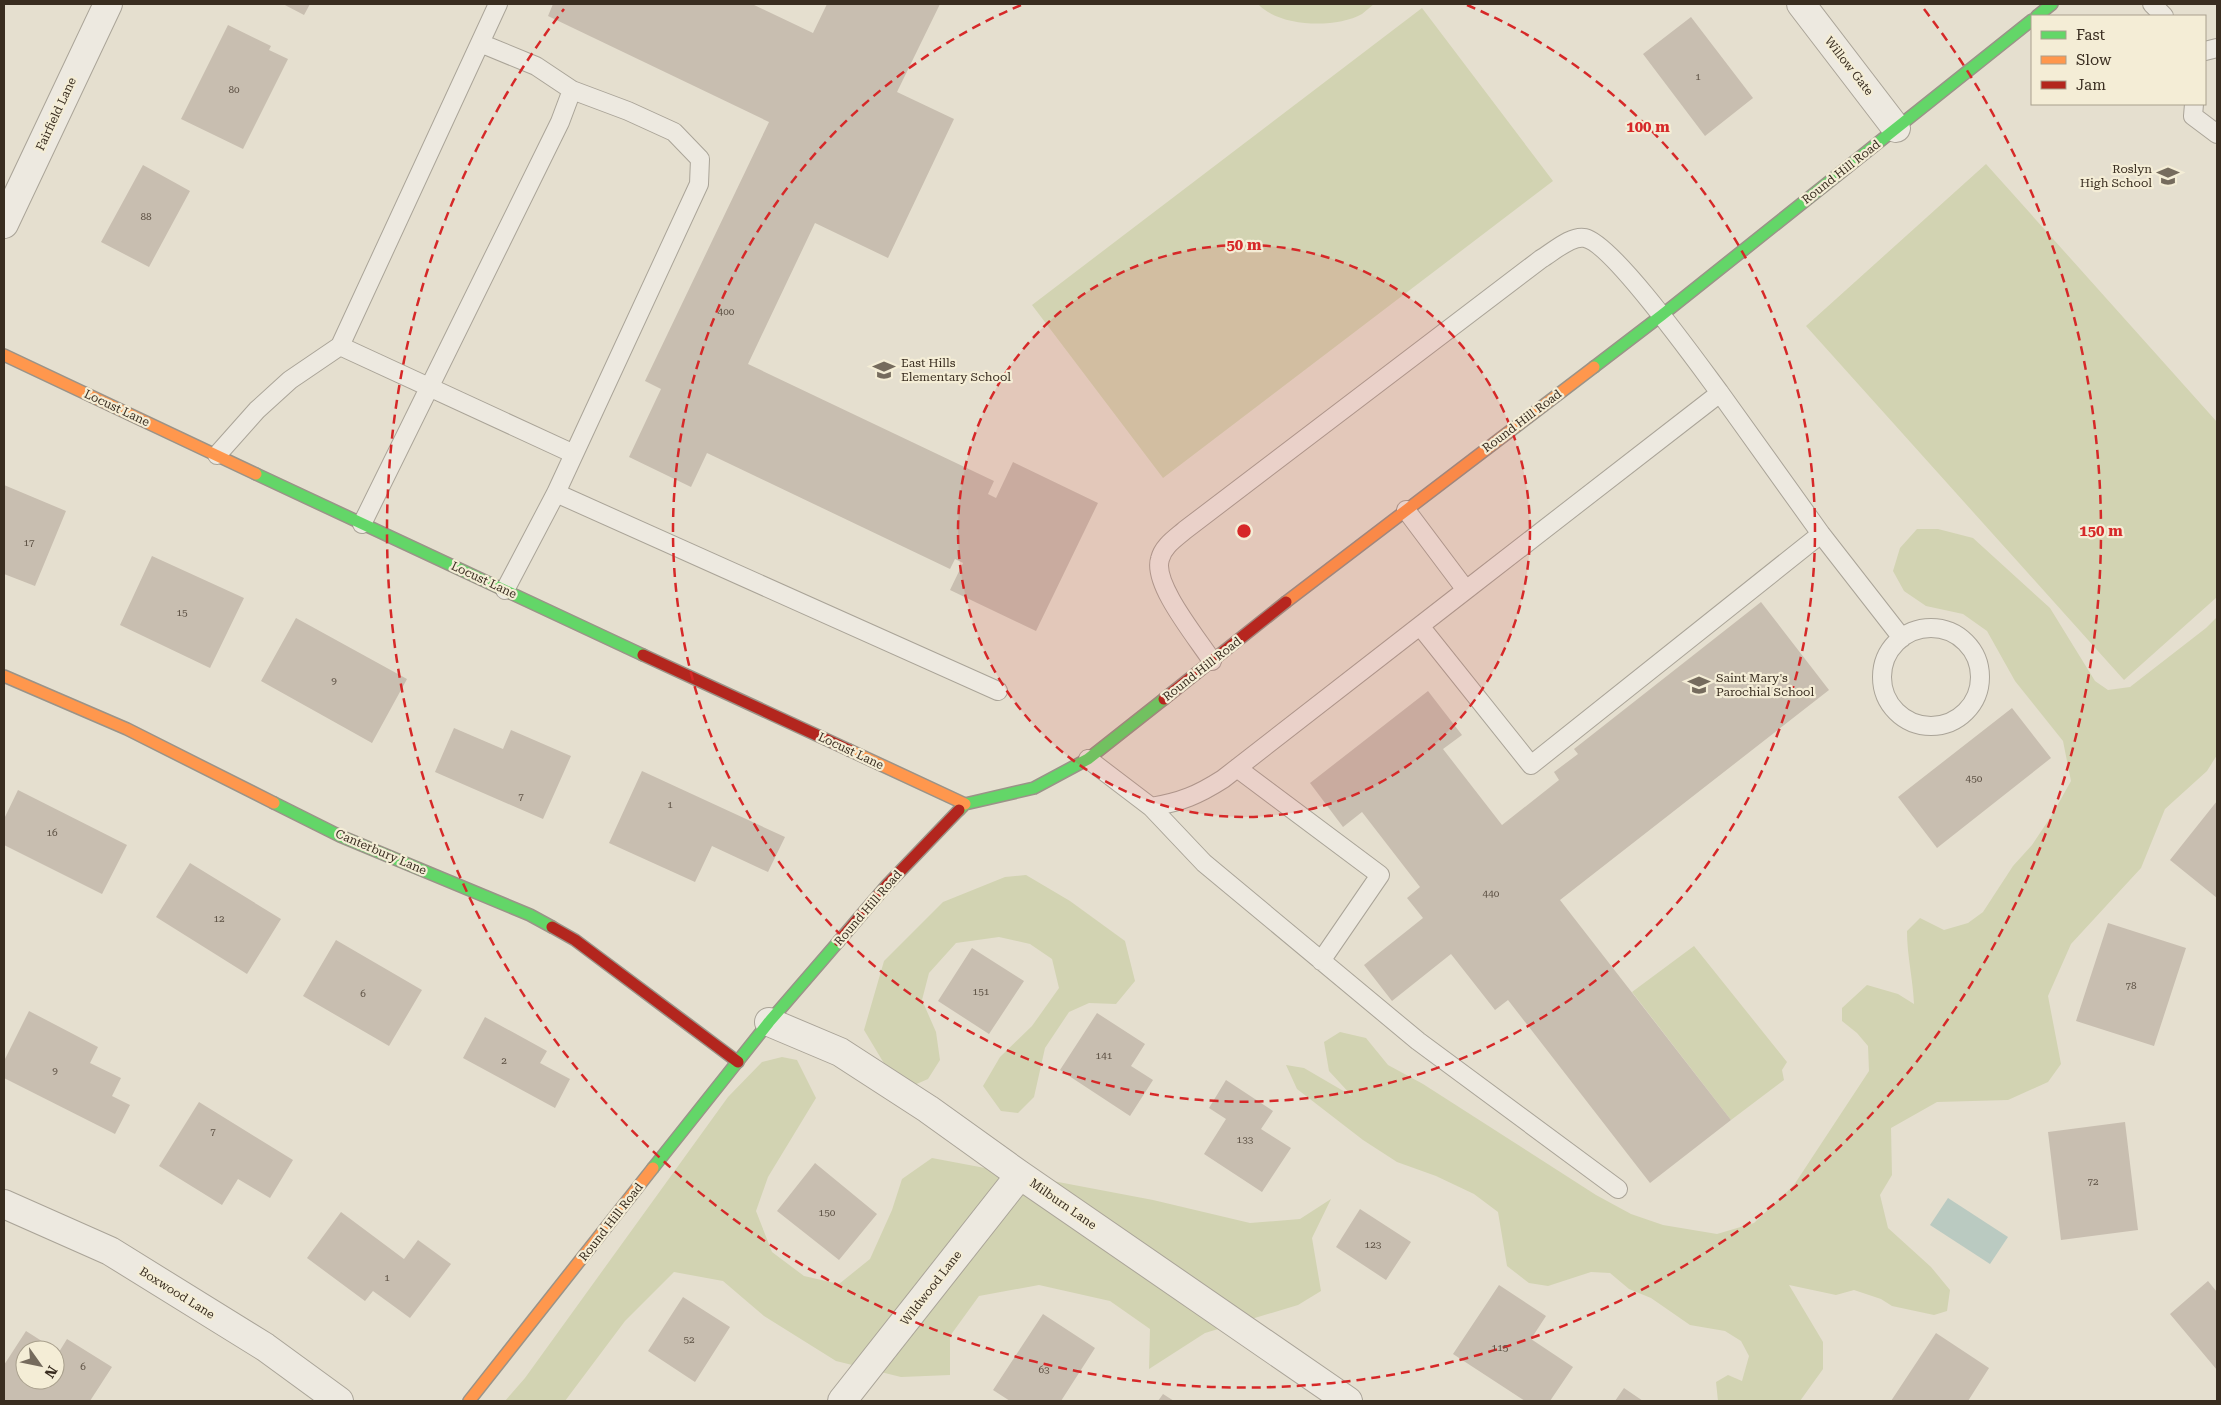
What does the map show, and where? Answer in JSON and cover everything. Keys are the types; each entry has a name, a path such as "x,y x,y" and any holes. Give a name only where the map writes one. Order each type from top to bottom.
{"street":[{"name":"Fairfield Lane","path":"4,224 108,4"},
{"name":"Willow Gate","path":"1801,4 1896,128"},
{"path":"2038,15 2052,4"},
{"name":"Round Hill Road","path":"469,1401 769,1022 887,885 965,804 1034,788 1088,759 1406,510 1662,315 2031,21"},
{"name":"Locust Lane","path":"4,354 362,524 965,804"},
{"name":"Canterbury Lane","path":"4,676 127,729 340,836 530,915 554,927 583,945 738,1062"},
{"name":"Milburn Lane","path":"769,1022 840,1052 928,1109 1020,1175 1348,1401"},
{"name":"Wildwood Lane","path":"842,1401 1020,1175"},
{"name":"Boxwood Lane","path":"4,1204 110,1251 266,1347 339,1401"}],"lane":[{"path":"217,455 257,410 290,380 340,346 498,4"},
{"path":"2152,4 2163,15"},
{"path":"480,42 536,66 572,90 628,111 674,132 700,159 699,184 556,493 505,590"},
{"path":"362,524 560,122 572,90"},
{"path":"2194,105 2193,116 2217,134"},
{"path":"1212,661 1167,594 1159,575 1160,559 1167,546 1185,530 1541,259 1572,240 1584,238 1596,243 1662,315 1821,534 1902,638"},
{"path":"340,346 574,454"},
{"path":"1151,807 1177,803 1199,794 1237,768 1720,393"},
{"path":"556,493 998,691"},
{"path":"1406,510 1466,590"},
{"path":"1420,626 1531,765 1821,534"},
{"path":"1930,628 1946,630 1960,637 1971,648 1978,661 1981,676 1978,692 1972,706 1960,717 1946,724 1928,726 1912,723 1898,714 1888,700 1883,684 1883,667 1890,651 1902,638 1915,631 1930,628"},
{"path":"1088,759 1151,807 1204,863 1418,1041 1618,1189"},
{"path":"1237,768 1380,875 1322,961"}],"green space":[{"path":"1258,4 1374,4 1362,14 1351,19 1337,22 1308,23 1279,17 1267,12"},
{"path":"1422,8 1553,181 1163,478 1032,305"},
{"path":"1986,164 2217,422 2217,597 2124,680 1806,326"},
{"path":"1917,529 1938,529 1973,538 2050,608 2095,681 2108,690 2130,687 2206,628 2217,617 2217,755 2207,771 2165,809 2141,868 2071,944 2048,996 2061,1064 2048,1082 2008,1100 1937,1102 1891,1128 1892,1175 1880,1195 1888,1228 1931,1267 1950,1290 1947,1311 1934,1315 1892,1306 1881,1299 1854,1290 1836,1295 1789,1285 1823,1342 1823,1369 1800,1401 1718,1401 1716,1382 1728,1375 1742,1381 1749,1356 1741,1341 1725,1331 1690,1325 1651,1298 1629,1289 1610,1273 1591,1272 1548,1286 1529,1283 1507,1266 1498,1212 1474,1194 1436,1176 1397,1162 1363,1140 1297,1089 1286,1065 1304,1068 1352,1096 1329,1071 1324,1042 1340,1032 1366,1038 1388,1065 1423,1084 1596,1195 1631,1214 1663,1225 1717,1234 1754,1223 1794,1185 1869,1071 1868,1046 1857,1033 1842,1021 1842,1008 1867,985 1898,994 1914,1004 1907,931 1920,918 1944,930 1968,923 1983,912 2013,866 2032,845 2071,781 2063,741 2015,681 1987,631 1963,614 1926,606 1904,591 1893,571 1900,548"},
{"path":"1026,875 1070,901 1125,941 1135,981 1116,1004 1089,1003 1069,1012 1045,1048 1034,1097 1018,1113 1001,1111 983,1086 1000,1057 1032,1026 1059,988 1052,959 1030,944 999,937 956,943 929,973 922,1000 936,1032 940,1060 928,1079 912,1086 888,1070 864,1030 884,961 943,902 1005,877"},
{"path":"1694,946 1787,1062 1782,1070 1784,1080 1731,1120 1632,992"},
{"path":"782,1057 797,1060 816,1098 768,1177 756,1211 772,1252 804,1276 839,1284 870,1259 892,1210 902,1179 932,1158 1153,1200 1250,1223 1300,1219 1331,1199 1312,1238 1321,1291 1298,1305 1205,1333 1149,1369 1150,1329 1110,1301 1039,1285 979,1296 950,1336 950,1375 901,1377 836,1361 764,1316 723,1281 674,1272 625,1321 565,1401 505,1401 525,1378 728,1097 762,1062"}],"shaded area":[{"path":"1948,1198 2008,1237 1990,1264 1930,1225"}],"building":[{"path":"283,4 310,4 304,15"},
{"path":"553,4 752,4 813,33 827,4 940,4 897,92 954,119 888,258 815,223 748,364 994,481 988,494 996,498 1013,462 1098,503 1036,631 950,590 963,563 955,559 950,569 707,453 691,487 629,457 661,389 645,381 769,122 548,16"},
{"path":"1691,17 1753,98 1705,136 1643,54"},
{"path":"228,25 271,46 269,50 288,59 243,149 181,119"},
{"path":"143,165 190,191 149,267 101,242"},
{"path":"4,485 66,511 35,586 4,574"},
{"path":"152,556 244,598 210,668 120,625"},
{"path":"1761,602 1829,690 1560,900 1731,1120 1650,1183 1508,1000 1495,1010 1451,954 1392,1001 1364,965 1423,918 1407,898 1420,887 1362,812 1343,827 1310,783 1428,691 1462,735 1443,749 1502,825 1559,780 1554,772 1578,754 1574,749"},
{"path":"296,618 407,679 372,743 261,681"},
{"path":"2012,708 2051,758 1937,848 1898,797"},
{"path":"454,728 503,749 511,730 571,756 543,819 435,772"},
{"path":"642,771 785,837 768,872 712,846 695,882 609,843"},
{"path":"18,790 127,845 102,894 4,845 4,819"},
{"path":"2217,801 2217,898 2170,860"},
{"path":"190,863 281,919 247,974 156,917"},
{"path":"2108,923 2186,948 2154,1046 2076,1021"},
{"path":"336,940 422,990 389,1046 303,996"},
{"path":"972,948 1024,981 989,1034 938,1001"},
{"path":"29,1011 98,1047 90,1063 121,1078 112,1096 130,1105 115,1134 4,1078 4,1061"},
{"path":"1097,1013 1145,1044 1131,1066 1153,1080 1130,1116 1060,1070"},
{"path":"485,1017 547,1051 540,1063 570,1079 555,1108 463,1058"},
{"path":"1226,1080 1273,1111 1261,1129 1291,1148 1262,1192 1204,1154 1226,1119 1209,1108"},
{"path":"199,1102 293,1160 270,1198 238,1179 222,1205 159,1166"},
{"path":"2125,1122 2138,1230 2061,1240 2048,1132"},
{"path":"815,1163 877,1214 839,1260 777,1211"},
{"path":"1360,1209 1411,1242 1386,1280 1336,1247"},
{"path":"341,1212 404,1259 418,1240 451,1264 410,1318 373,1291 365,1301 307,1258"},
{"path":"2208,1281 2217,1292 2217,1370 2170,1314"},
{"path":"1499,1285 1546,1316 1531,1339 1573,1367 1550,1401 1525,1401 1453,1354"},
{"path":"683,1297 730,1327 695,1382 648,1351"},
{"path":"1043,1314 1095,1348 1061,1401 1010,1401 993,1390"},
{"path":"26,1331 40,1340 20,1340"},
{"path":"1936,1333 1989,1368 1968,1401 1891,1401"},
{"path":"67,1339 112,1367 90,1401 4,1401 4,1365 15,1348 15,1390 65,1390 65,1342"},
{"path":"1624,1388 1643,1401 1615,1401"},
{"path":"1163,1394 1174,1401 1158,1401"}],"traffic: fast":[{"path":"2038,15 2052,4"},
{"path":"1594,367 2031,21"},
{"path":"256,474 643,655"},
{"path":"959,810 965,804 1034,788 1088,759 1164,699"},
{"path":"274,803 340,836 530,915 552,927"},
{"path":"653,1168 769,1022 839,941"}],"traffic: slow":[{"path":"4,355 256,474"},
{"path":"1286,602 1594,367"},
{"path":"4,676 127,729 274,803"},
{"path":"849,750 965,804"},
{"path":"469,1401 653,1168"}],"traffic: jam":[{"path":"1164,699 1286,602"},
{"path":"643,655 849,750"},
{"path":"839,941 887,885 959,810"},
{"path":"552,927 575,940 738,1062"}],"place":[{"name":"Roslyn High School","path":"2168,176"},
{"name":"East Hills Elementary School","path":"884,370"},
{"name":"Saint Mary's Parochial School","path":"1699,685"}]}
